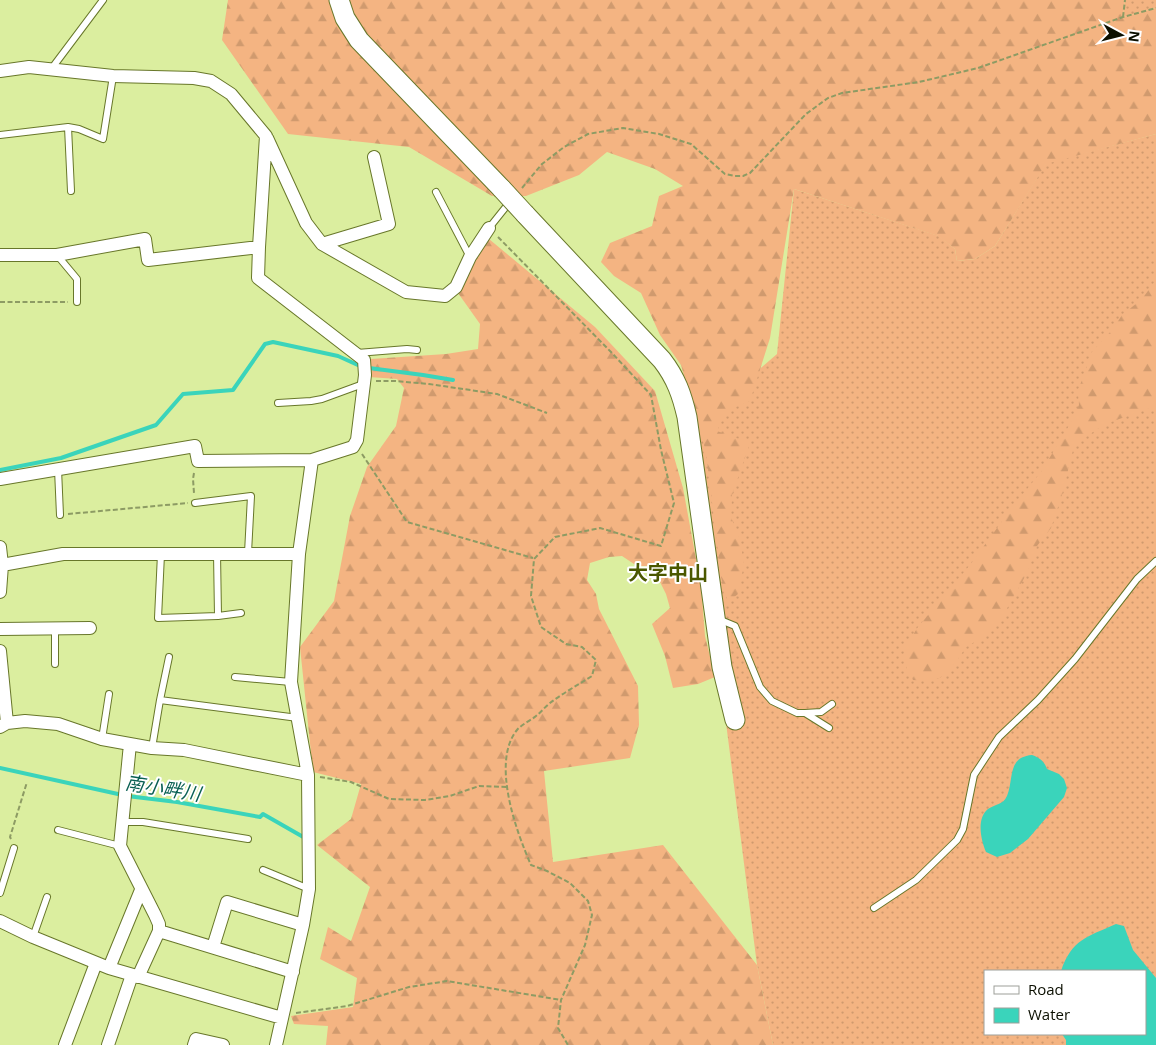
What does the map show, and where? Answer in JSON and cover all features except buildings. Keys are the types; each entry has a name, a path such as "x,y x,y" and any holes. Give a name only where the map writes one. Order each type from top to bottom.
{"street":[{"path":"339,0 345,18 359,40 502,189 662,360 673,375 682,395 687,417 722,667 734,720"},
{"path":"0,70 29,67 52,68 113,76 194,78 211,81 231,94 266,136 306,224 322,244 406,292 444,296 456,286 470,257 489,228"},
{"path":"0,479 195,446 198,461 312,460 353,447 357,440 364,382 364,360 258,278 258,247 266,136"},
{"path":"322,244 389,224 374,157"},
{"path":"0,255 57,255 145,240 148,260 258,247"},
{"path":"276,1045 303,925 309,889 308,775 291,682 299,554 312,460"},
{"path":"0,547 2,565 0,592"},
{"path":"2,565 63,554 299,554"},
{"path":"0,629 90,628"},
{"path":"0,651 4,725 25,721 50,723 130,744 152,748 184,750 308,775"},
{"path":"108,1045 135,976 159,931 156,915 141,890 120,846 130,744"},
{"path":"109,968 141,890"},
{"path":"213,948 227,902 303,925"},
{"path":"0,921 109,968 283,1016"},
{"path":"159,931 293,972"},
{"path":"66,1045 96,963"},
{"path":"194,1045 196,1039 223,1045"}],"lane":[{"path":"52,68 103,0"},
{"path":"0,135 68,127 79,129 103,139 113,76"},
{"path":"68,127 71,191"},
{"path":"436,192 470,257"},
{"path":"489,228 505,208"},
{"path":"57,255 77,279 77,302"},
{"path":"353,353 417,350"},
{"path":"278,403 322,399 364,382"},
{"path":"58,469 60,515"},
{"path":"195,503 252,496 248,553"},
{"path":"161,554 158,618 218,616 241,613"},
{"path":"217,554 218,616"},
{"path":"874,908 916,880 957,840 963,829 974,775 999,737 1038,700 1075,659 1137,579 1156,561"},
{"path":"715,618 735,626 760,687 772,701 797,713 805,714 821,712 832,704"},
{"path":"55,629 55,664"},
{"path":"152,748 169,657"},
{"path":"235,678 291,682"},
{"path":"102,738 109,694"},
{"path":"160,700 298,718"},
{"path":"805,714 829,728"},
{"path":"122,822 143,822 248,840"},
{"path":"58,830 120,846"},
{"path":"0,893 14,848"},
{"path":"263,870 309,889"},
{"path":"34,937 47,897"}],"path":[{"path":"1122,17 1125,0"},
{"path":"505,208 542,164 564,147 588,134 623,128 659,134 690,144 725,174 743,176 750,173 806,114 828,98 842,93 919,82 978,68 1122,17 1156,8"},
{"path":"489,228 651,395 661,450 674,503 662,546 600,528 555,537 534,559 531,596 541,627 566,644 582,647 596,660 592,676 549,704 518,729 509,744 505,766 520,840 531,865 570,883 588,901 592,915 585,945 561,1000 558,1028 568,1045"},
{"path":"0,302 77,302"},
{"path":"364,382 395,380 498,394 547,413"},
{"path":"355,444 407,522 534,559"},
{"path":"60,515 195,503 192,479 198,461"},
{"path":"308,775 351,782 389,799 425,800 450,796 479,786 508,787"},
{"path":"14,848 10,837 27,782"},
{"path":"283,1016 347,1006 409,987 447,981 561,1000"}],"green space":[{"path":"228,0 1125,0 1123,17 1156,8 1156,134 1046,164 995,246 975,259 957,261 955,249 938,236 794,189 770,338 750,401 726,411 717,431 750,443 732,495 731,517 740,540 744,564 738,594 728,602 721,577 706,452 681,365 660,335 641,293 614,276 601,262 610,243 652,226 659,196 683,186 655,169 607,152 579,175 526,196 492,196 409,147 288,134 222,40"},
{"path":"1125,0 1156,0 1156,8 1123,17"},
{"path":"1156,134 1156,1045 773,1045 757,965 709,590 685,427 723,401 777,354 794,189 939,236 955,249 957,261 975,259 995,246 1046,163"},
{"path":"489,239 595,327 655,391 683,488 701,586 705,636 715,677 698,684 673,688 665,656 652,624 670,608 666,594 652,566 637,566 622,556 609,557 590,563 587,580 596,594 599,609 638,686 639,725 630,758 544,771 553,862 663,845 757,965 773,1045 326,1045 328,1026 294,1024 291,1016 353,1007 357,978 320,959 328,927 351,941 370,887 317,845 351,819 361,784 313,772 300,647 334,601 350,516 367,467 396,426 404,388 397,379 369,377 371,359 446,354 478,349 480,324 458,293 483,241"},
{"path":"1156,280 1156,406 1105,424 1084,438 1073,450 1062,495 1051,528 1037,546 1027,573 1001,619 988,634 966,647 956,662 940,678 927,681 913,680 904,658 906,646 918,627 970,565 1041,472 1070,424 1079,405 1078,390 1090,354 1113,329 1122,315 1142,299"}],"water":[{"path":"1032,755 1041,760 1047,769 1059,774 1064,779 1067,788 1064,797 1028,839 1010,853 997,857 986,852 981,836 982,818 988,809 1001,803 1007,796 1015,764 1024,757"},
{"path":"1116,924 1124,926 1133,950 1156,978 1156,1045 1066,1045 1066,1040 1063,1035 1146,1035 1146,970 1061,970 1070,952 1089,936"}],"waterway":[{"path":"0,470 61,458 156,425 183,394 233,390 265,344 273,342 338,356 360,366"},
{"path":"369,368 453,380"},
{"name":"南小畔川","path":"0,768 127,796 177,802 260,817 263,814 305,838"}],"district":[{"name":"大字中山","path":"668,573"}]}
